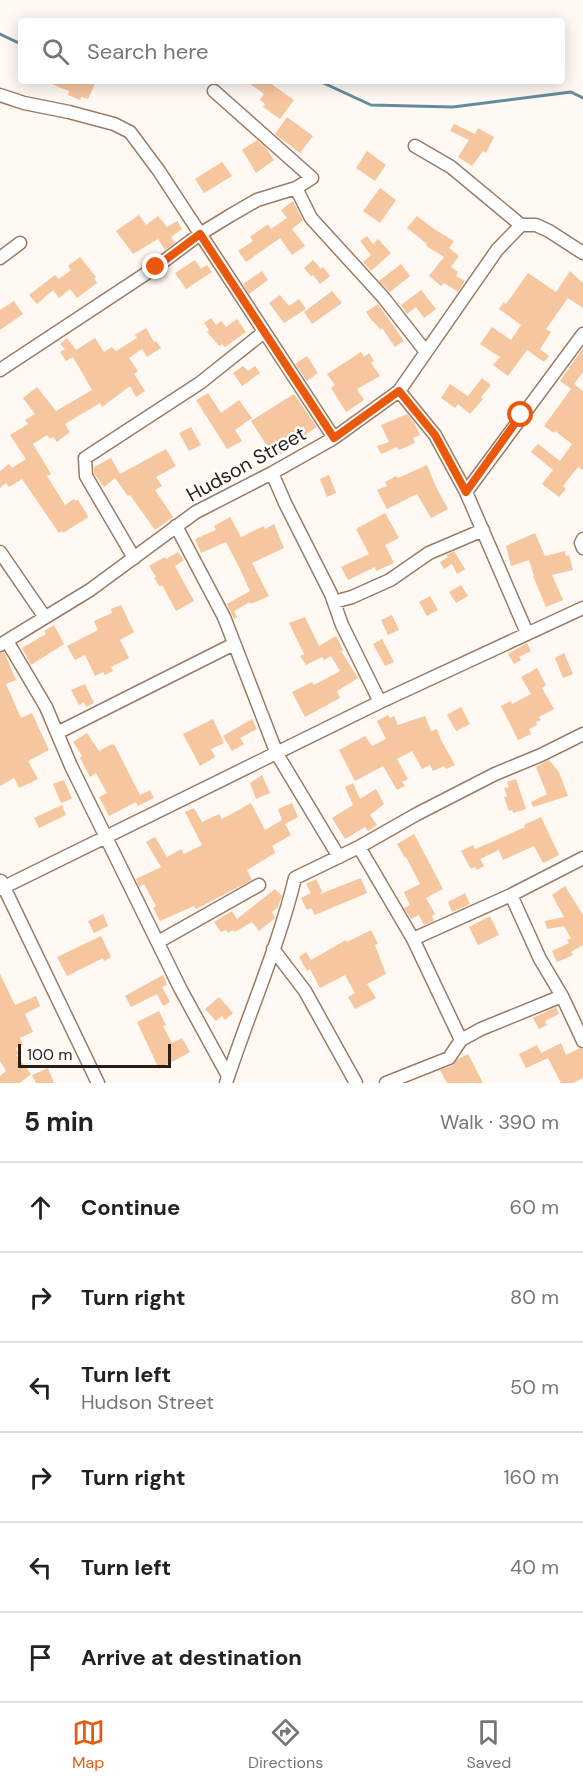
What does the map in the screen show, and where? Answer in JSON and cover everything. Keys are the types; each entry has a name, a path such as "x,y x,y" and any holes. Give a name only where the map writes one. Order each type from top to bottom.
{"street":[{"path":"0,370 156,267 200,234 256,200 296,188 312,178 214,91"},
{"path":"0,95 24,103 114,124 130,132 159,171 334,438"},
{"path":"415,146 451,167 521,225 536,225 549,231 583,254"},
{"path":"296,188 311,218 383,297 426,351"},
{"name":"Hudson Street","path":"3,643 90,590 196,512 334,438 399,391 497,250 521,225"},
{"path":"0,258 20,243"},
{"path":"134,558 87,476 85,458 200,383 264,332"},
{"path":"466,492 583,334"},
{"path":"399,391 435,435 466,492 527,633"},
{"path":"272,473 334,603 342,626 380,702"},
{"path":"176,526 224,617 277,754 339,857"},
{"path":"334,603 390,580 429,553 483,530"},
{"path":"583,539 581,543 583,548"},
{"path":"0,552 44,616"},
{"path":"98,1083 1,888 380,702 583,609"},
{"path":"3,643 46,707 105,836 227,1079"},
{"path":"57,733 234,644"},
{"path":"227,1079 284,924 295,878 359,847 446,799 583,734"},
{"path":"359,847 413,939 460,1040"},
{"path":"413,939 511,895 583,858"},
{"path":"158,942 259,885"},
{"path":"511,895 540,959 562,996 583,1041"},
{"path":"273,949 305,991 356,1083"},
{"path":"386,1083 449,1058 460,1040 481,1029 562,996"}],"building":[{"path":"52,84 95,84 88,99 81,97 80,100 68,95 69,91"},
{"path":"250,84 271,84 294,100 280,119 263,107 265,104 260,100 264,94"},
{"path":"287,117 313,136 300,153 275,134"},
{"path":"454,124 475,134 478,128 494,137 486,153 483,151 472,166 458,157 469,140 450,131"},
{"path":"257,140 274,160 256,173 242,150"},
{"path":"367,151 386,165 375,181 356,168"},
{"path":"222,162 232,176 204,193 195,179"},
{"path":"380,188 396,200 380,223 363,211"},
{"path":"293,201 303,220 292,229 305,246 292,255 280,238 246,262 238,251 253,241 250,237 268,224 271,229 287,218 281,210"},
{"path":"139,215 146,225 158,216 167,227 177,221 182,229 171,237 175,243 165,250 158,239 133,254 116,231"},
{"path":"417,216 454,241 449,248 459,256 451,267 458,272 456,276 465,281 458,292 444,283 441,286 429,276 444,257 426,246 427,244 407,228"},
{"path":"367,236 373,244 378,239 391,253 371,271 363,262 371,255 360,241"},
{"path":"80,257 96,277 94,278 97,283 77,298 70,289 59,298 53,290 37,304 29,295 55,275 59,279 71,270 68,266"},
{"path":"195,260 201,269 207,265 212,272 186,289 175,273"},
{"path":"313,260 330,276 320,284 304,268"},
{"path":"401,264 410,276 390,292 379,281"},
{"path":"262,271 268,280 249,294 243,284"},
{"path":"570,271 583,283 583,308 568,298 546,329 551,332 540,349 549,356 544,362 527,350 508,376 493,365 500,357 480,344 492,327 511,340 521,325 499,309 504,302 506,304 528,273 556,292"},
{"path":"421,290 436,309 424,318 416,307 407,314 401,305"},
{"path":"332,291 342,303 312,324 304,312"},
{"path":"280,295 289,306 299,299 306,309 284,323 269,303"},
{"path":"14,301 23,314 0,330 0,310"},
{"path":"378,304 404,341 395,347 382,328 381,330 366,312"},
{"path":"211,318 216,325 221,321 226,327 237,319 246,332 225,347 222,344 219,346 207,332 209,330 204,323"},
{"path":"146,328 154,342 156,341 161,348 147,357 142,349 129,358 138,371 134,374 145,391 136,397 130,386 102,407 100,403 65,424 70,432 57,442 53,437 50,439 47,435 33,444 51,474 47,476 65,505 74,499 78,500 88,516 63,533 62,531 59,533 22,479 9,487 6,483 0,488 0,471 9,464 12,468 26,459 10,435 28,424 25,420 35,414 23,398 37,387 56,411 92,390 73,357 66,361 60,352 65,349 60,344 67,338 76,350 95,338 104,352 112,347 116,351 137,338 135,335"},
{"path":"583,348 583,372 574,384 583,391 583,470 578,467 563,486 566,489 559,497 542,484 553,470 531,452 538,444 560,461 572,444 544,426 571,389 560,381"},
{"path":"361,352 364,357 369,353 374,361 371,363 380,376 357,389 364,400 346,412 331,388 335,385 327,374"},
{"path":"307,356 318,373 307,381 295,364"},
{"path":"243,366 248,371 255,366 260,373 242,386 233,373"},
{"path":"482,378 491,385 470,414 458,404 455,408 441,398 450,384 468,396"},
{"path":"208,393 221,413 239,400 252,418 235,430 242,441 227,449 196,400"},
{"path":"294,394 317,427 284,449 286,451 275,458 251,421"},
{"path":"407,414 420,435 413,438 415,443 381,454 377,446 389,442 381,425"},
{"path":"191,427 201,445 189,451 179,433"},
{"path":"166,449 176,466 156,477 162,486 155,490 173,517 155,530 115,478 104,487 94,474 94,467 111,458 120,474"},
{"path":"427,465 448,509 431,518 417,494 387,509 377,490 387,486 385,482 396,476 398,478"},
{"path":"329,475 336,493 327,497 320,479"},
{"path":"385,513 399,538 385,545 394,563 376,571 375,567 348,580 341,567 369,554 356,529"},
{"path":"230,517 241,537 264,526 265,529 274,524 284,548 252,563 269,596 251,604 250,602 234,611 237,617 234,619 227,604 250,591 240,569 226,542 201,553 195,539 216,530 214,526"},
{"path":"535,533 545,556 565,551 566,556 569,555 573,570 552,575 563,600 546,607 529,560 511,566 506,546"},
{"path":"454,551 465,569 457,574 452,564 444,569 440,562"},
{"path":"178,552 184,560 175,566 194,601 176,611 162,585 160,587 154,578 156,577 149,566"},
{"path":"461,585 468,596 456,603 449,592"},
{"path":"430,596 438,610 427,616 419,602"},
{"path":"121,605 134,632 120,640 129,658 111,667 113,671 95,676 85,655 75,660 67,646 98,630 94,621 112,613 111,609"},
{"path":"392,615 399,630 388,635 381,620"},
{"path":"305,617 319,646 336,636 343,650 341,651 358,678 337,691 340,698 305,717 292,692 312,682 314,685 340,671 331,656 324,660 322,657 306,665 300,656 304,654 289,623"},
{"path":"54,625 64,644 31,665 22,648 46,634 44,631"},
{"path":"382,639 394,662 385,666 373,644"},
{"path":"527,643 531,651 519,657 521,660 514,664 508,654"},
{"path":"4,652 16,680 6,684 21,718 32,713 49,750 28,761 38,779 19,788 14,778 0,786 0,653"},
{"path":"564,653 573,674 563,678 555,658"},
{"path":"537,668 546,685 542,688 554,709 539,717 541,720 536,722 537,725 529,729 531,734 518,740 501,706 511,701 512,704 531,694 521,677"},
{"path":"85,684 94,703 86,707 84,702 79,705 71,690"},
{"path":"461,707 470,724 456,731 447,715"},
{"path":"388,715 390,718 394,716 398,725 425,716 431,731 437,729 455,765 446,769 444,766 433,771 430,765 422,769 412,751 397,759 408,779 402,782 405,786 397,790 383,766 355,781 339,750 365,736 372,746 386,739 377,721"},
{"path":"213,719 224,743 211,749 215,757 200,766 183,734"},
{"path":"252,719 257,729 240,738 244,744 232,751 223,736"},
{"path":"87,733 99,751 112,744 115,746 140,795 150,790 154,798 138,806 136,802 109,816 99,797 107,793 96,773 90,777 80,758 82,756 73,742"},
{"path":"549,760 559,772 568,796 533,807 531,802 547,794 536,767"},
{"path":"262,775 270,793 256,799 250,783"},
{"path":"516,779 526,809 513,813 512,810 509,811 504,797 507,796 504,788 509,787 507,782"},
{"path":"64,780 72,799 61,803 53,784"},
{"path":"353,783 360,799 376,789 384,804 370,815 377,825 368,831 365,827 345,839 332,818 353,805 345,787"},
{"path":"251,803 265,830 282,820 278,809 292,803 298,817 285,824 291,835 272,846 275,853 247,870 252,880 196,909 194,906 160,921 153,908 156,906 144,884 139,887 136,879 161,867 146,842 155,837 167,857 181,849 184,854 202,845 185,812 194,808 202,822 219,814 222,819"},
{"path":"62,805 66,815 39,828 34,818"},
{"path":"541,817 559,855 543,863 534,846 503,860 499,850 480,859 484,866 477,870 475,867 471,869 461,851 473,845 475,849 492,842"},
{"path":"414,834 443,889 426,898 435,914 432,916 434,921 424,925 419,915 411,919 404,908 410,905 404,892 420,884 397,844"},
{"path":"361,878 367,893 315,915 311,908 307,910 301,898 311,893 306,884 316,879 322,891 320,894"},
{"path":"565,886 583,915 583,945 571,952 573,955 557,962 552,951 569,943 567,940 571,938 564,926 547,929 545,921 564,917 552,895"},
{"path":"275,889 282,896 278,907 272,912 275,918 259,931 252,922 235,932 233,930 228,933 226,930 221,932 214,922 232,911 237,919"},
{"path":"465,893 470,904 452,912 448,902"},
{"path":"103,914 108,926 94,933 88,921"},
{"path":"490,916 499,935 478,945 469,927"},
{"path":"371,930 378,944 375,945 386,974 367,984 376,998 355,1009 348,997 355,993 345,975 320,988 310,969 307,971 299,957 306,952 311,960 346,940 347,942"},
{"path":"101,936 111,957 104,961 103,958 67,976 57,957"},
{"path":"0,974 15,1005 36,996 40,1006 25,1014 33,1032 20,1038 23,1045 16,1048 19,1054 16,1055 31,1074 20,1083 0,1083 0,1076 6,1071 0,1061"},
{"path":"163,975 167,985 162,987 170,1002 163,1006 157,994 131,1007 125,996"},
{"path":"219,997 233,1013 225,1020 222,1016 216,1021 205,1009"},
{"path":"556,1007 559,1014 545,1021 547,1025 539,1029 533,1018"},
{"path":"159,1011 166,1025 163,1026 172,1043 182,1038 190,1052 159,1069 137,1022"},
{"path":"561,1043 566,1055 580,1048 583,1049 583,1078 573,1083 561,1083 548,1058 526,1068 519,1054 537,1045 541,1053"},
{"path":"468,1054 483,1083 447,1083 440,1070 452,1066 458,1059"},
{"path":"48,1068 54,1083 36,1083 32,1075"}],"waterway":[{"path":"0,34 18,43"},
{"path":"326,84 371,105 453,107 571,92 583,98"}],"route":[{"path":"156,267 200,234 334,438 399,391 435,435 466,492 521,415"}]}
